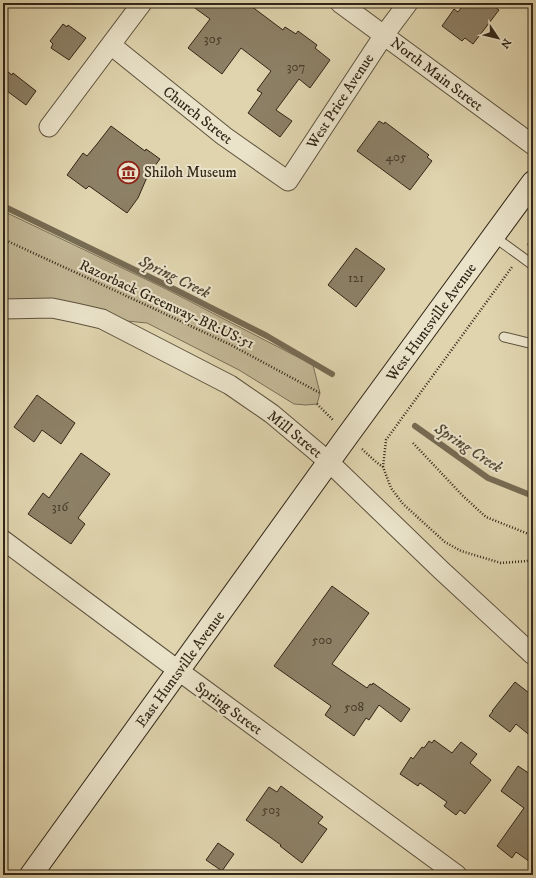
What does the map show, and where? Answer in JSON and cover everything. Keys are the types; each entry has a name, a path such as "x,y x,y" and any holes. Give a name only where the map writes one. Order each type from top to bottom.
{"main road":[{"name":"West Huntsville Avenue","path":"329,462 533,182"},
{"name":"East Huntsville Avenue","path":"31,875 329,462"}],"street":[{"path":"49,127 142,3"},
{"name":"North Main Street","path":"340,3 533,145"},
{"name":"West Price Avenue","path":"288,181 384,35 408,3"},
{"name":"Church Street","path":"111,45 224,136 288,181"},
{"name":"Mill Street","path":"3,309 52,308 76,312 102,319 230,385 272,414 329,462 441,570 533,654"},
{"name":"Spring Street","path":"3,540 457,875"}],"lane":[{"path":"493,236 533,265"},
{"path":"504,337 533,344"}],"path":[{"path":"533,238 386,440 383,467 391,488 403,504 445,542 461,551 501,562 527,561 533,557"},
{"name":"Razorback Greenway-BR:US:51","path":"3,239 231,345 320,393"},
{"path":"317,404 376,462 383,467"},
{"path":"413,443 463,496 486,517 533,536"}],"shaded area":[{"path":"3,211 162,287 313,365 320,393 317,404 294,404 239,370 147,323 3,309"}],"building":[{"path":"188,3 247,3 283,30 285,27 296,34 298,31 317,45 315,48 330,60 310,88 299,79 276,110 292,121 280,137 248,113 262,93 257,90 271,71 241,48 222,74 188,48 210,19"},
{"path":"465,3 489,3 499,10 473,44 465,38 462,41 442,26 454,9 458,12"},
{"path":"63,24 67,27 68,25 86,38 69,60 51,48 53,44 50,41"},
{"path":"3,68 12,75 13,73 36,91 26,105 3,88"},
{"path":"379,121 384,124 385,122 429,155 427,157 432,161 410,190 357,151"},
{"name":"Shiloh Museum","path":"111,126 145,151 146,149 160,159 148,175 138,198 127,213 89,186 86,189 67,175 83,153 87,156"},
{"path":"356,248 385,269 356,307 328,285"},
{"path":"37,395 75,423 61,444 42,430 34,442 14,427"},
{"path":"81,453 110,474 78,518 85,524 71,544 28,514 43,493 49,498"},
{"path":"332,586 369,613 332,664 367,688 373,683 410,709 401,722 379,705 369,720 366,718 354,736 325,715 331,706 274,666"},
{"path":"515,682 533,696 533,738 516,724 510,732 489,716"},
{"path":"434,740 452,753 461,742 477,754 470,763 491,780 465,814 460,810 456,815 444,806 447,802 420,783 418,786 400,774 411,757 413,759 422,747 424,748 429,741 432,743"},
{"path":"518,766 533,776 533,864 516,852 512,858 497,846 524,808 501,791"},
{"path":"281,786 323,817 318,823 327,829 302,863 280,846 281,845 246,820 269,787 277,792"},
{"path":"218,843 234,854 222,871 206,860"}],"waterway":[{"name":"Spring Creek","path":"3,206 267,336 332,374"},
{"name":"Spring Creek","path":"415,426 488,478 533,496"}],"place":[{"name":"Shiloh Museum","path":"128,172"}]}
